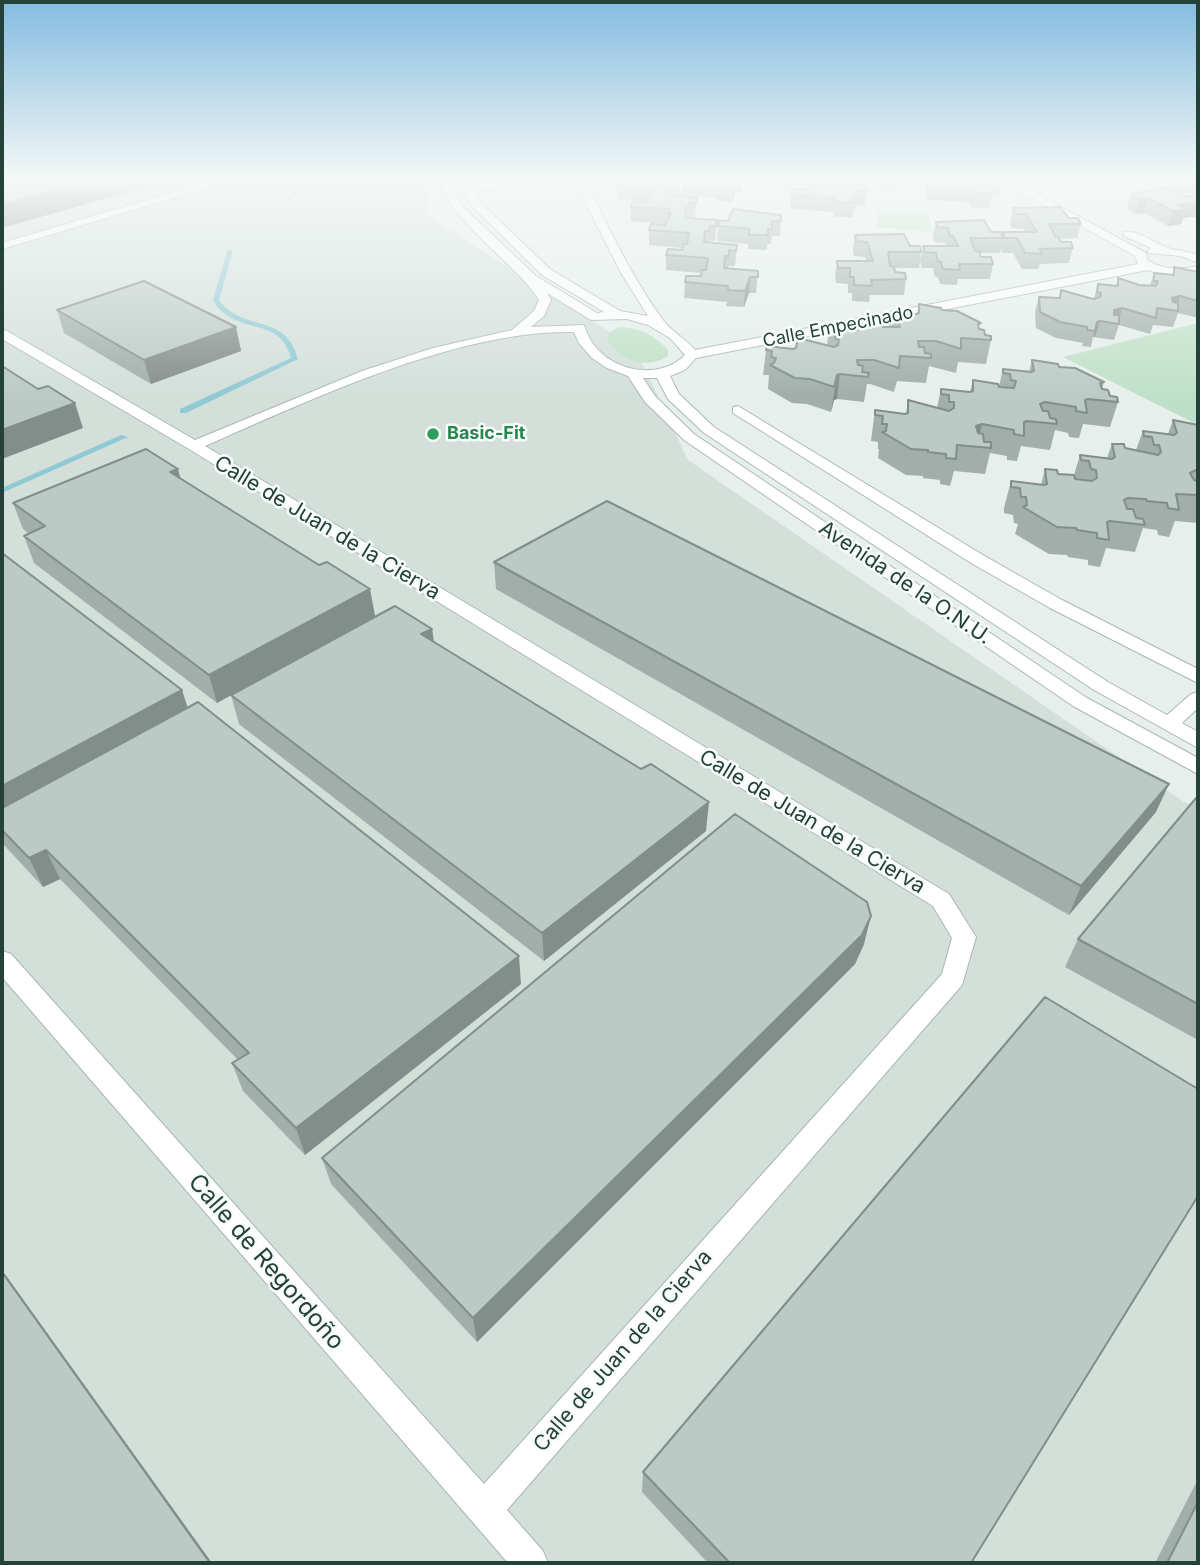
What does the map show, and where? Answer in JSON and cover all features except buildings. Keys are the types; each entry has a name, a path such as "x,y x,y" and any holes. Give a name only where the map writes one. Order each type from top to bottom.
{"street":[{"path":"503,251 532,279 595,317"},
{"path":"524,251 546,272 615,313 660,325 681,338 692,355 685,366 662,374 633,373 597,354 582,340 579,328"},
{"path":"616,251 660,325"},
{"path":"1129,251 1198,281"},
{"name":"Calle Empecinado","path":"692,355 1145,260 1163,251"},
{"path":"1168,251 1197,261"},
{"path":"1176,273 1197,261"},
{"path":"516,332 540,313 545,300 532,279"},
{"path":"194,446 419,355 516,332 554,327 579,328 595,317 615,313"},
{"name":"Calle de Juan de la Cierva","path":"2,334 194,446 941,900 964,937 953,978 484,1510"},
{"name":"Avenida de la O.N.U.","path":"633,373 650,399 689,437 1080,702 1198,767"},
{"name":"Avenida de la O.N.U.","path":"662,374 673,396 709,430 1101,686 1198,741"},
{"path":"738,410 977,559 1056,604 1198,677"},
{"path":"1168,725 1198,698"},
{"name":"Calle de Regordoño","path":"2,961 531,1563"}],"shaded area":[{"path":"2,251 483,251 635,348 688,460 1184,802 1198,809 1198,1563 2,1563"}],"green space":[{"path":"1198,323 1198,425 1063,357"},
{"path":"620,327 652,336 668,350 668,356 643,363 626,358 612,347 607,339 610,332"}],"waterway":[{"path":"183,411 295,359 291,345 283,336 234,317 216,300 230,251"},
{"path":"2,491 124,437"}],"place":[{"name":"Basic-Fit","path":"433,434"}]}
